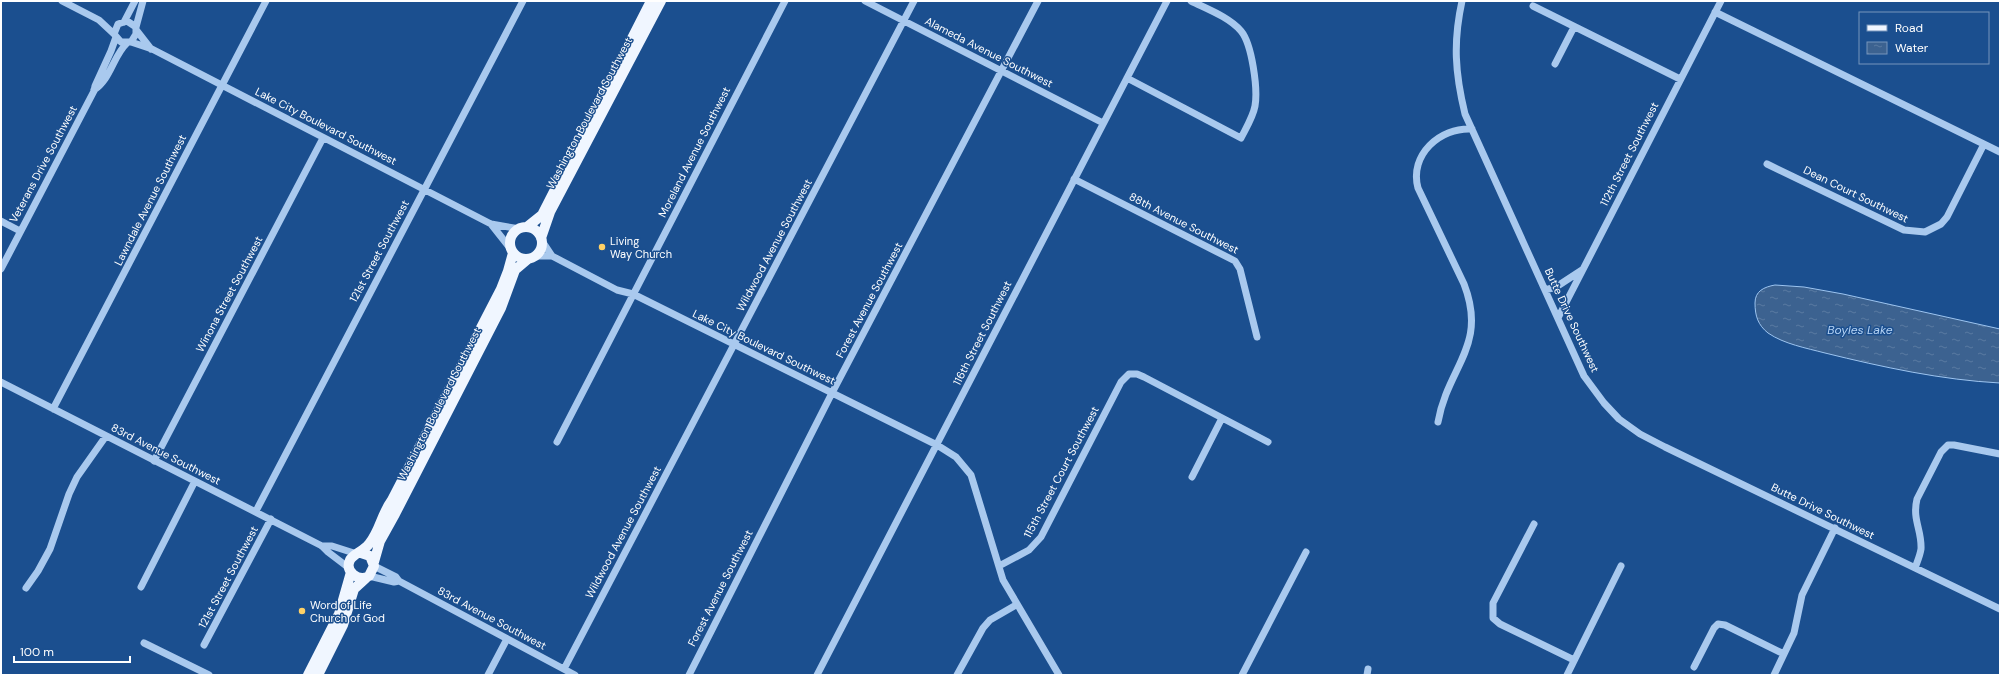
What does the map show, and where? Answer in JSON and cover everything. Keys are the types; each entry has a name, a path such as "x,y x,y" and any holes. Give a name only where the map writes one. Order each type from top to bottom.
{"main road":[{"name":"Washington Boulevard Southwest","path":"523,228 542,215 651,1"},
{"name":"Washington Boulevard Southwest","path":"541,239 550,212 661,1"},
{"path":"523,228 537,232 541,239 542,246 532,257 521,259 511,251 510,238 513,234 523,228"},
{"name":"Washington Boulevard Southwest","path":"359,553 374,537 382,515 392,500 501,289 508,271 511,251"},
{"name":"Washington Boulevard Southwest","path":"374,564 380,541 399,508 501,308 516,270 532,257"},
{"path":"308,675 339,614 350,570 350,560 359,553 368,554 374,564 368,577 354,589 344,625 318,675"},
{"path":"350,570 357,578 368,577"}],"street":[{"path":"62,1 99,20 121,42 129,43 135,38 143,1"},
{"path":"115,35 121,23 136,1"},
{"name":"Lawndale Avenue Southwest","path":"53,409 266,1"},
{"name":"121st Street Southwest","path":"256,511 523,1"},
{"name":"Moreland Avenue Southwest","path":"557,442 785,1"},
{"name":"Alameda Avenue Southwest","path":"865,1 1103,123"},
{"name":"Wildwood Avenue Southwest","path":"564,669 914,1"},
{"name":"Forest Avenue Southwest","path":"688,675 832,393 1038,1"},
{"name":"116th Street Southwest","path":"817,675 1167,1"},
{"path":"1127,78 1241,138 1253,112 1256,100 1250,54 1247,43 1241,30 1191,1"},
{"name":"Butte Drive Southwest","path":"1462,1 1456,32 1457,76 1465,114 1584,376 1604,404 1627,426 1665,447 2000,609"},
{"name":"112th Street Southwest","path":"1558,318 1721,1"},
{"path":"1533,6 1680,79"},
{"path":"1715,12 2000,152"},
{"path":"99,20 130,23 136,29"},
{"path":"1555,64 1574,27"},
{"name":"Lake City Boulevard Southwest","path":"136,29 152,49"},
{"name":"Veterans Drive Southwest","path":"1,269 94,90 115,35"},
{"name":"Lake City Boulevard Southwest","path":"129,43 152,49 424,188 491,224 523,228"},
{"name":"Veterans Drive Southwest","path":"94,90 98,88 110,72 121,50 129,43"},
{"path":"1438,422 1444,396 1468,348 1472,326 1472,314 1464,284 1418,188 1416,173 1420,159 1436,139 1450,131 1472,129"},
{"name":"Winona Street Southwest","path":"154,461 324,138"},
{"name":"Dean Court Southwest","path":"1767,164 1904,230 1919,232 1933,229 1947,217 1984,144"},
{"name":"88th Avenue Southwest","path":"1074,179 1235,261 1240,269 1257,337"},
{"path":"1,221 20,231"},
{"name":"Lake City Boulevard Southwest","path":"491,224 511,251"},
{"name":"Lake City Boulevard Southwest","path":"541,239 552,256 617,290 633,294 937,445 952,454 963,464 971,475 999,566"},
{"name":"Lake City Boulevard Southwest","path":"532,257 552,256"},
{"path":"1545,290 1556,287 1582,270"},
{"name":"115th Street Court Southwest","path":"999,566 1029,550 1041,537 1121,382 1129,374 1137,374 1144,377 1222,418"},
{"name":"83rd Avenue Southwest","path":"1,382 322,546 350,570"},
{"path":"1192,477 1222,418 1268,442"},
{"path":"26,588 38,571 50,549 69,494 77,478 106,436"},
{"path":"1915,568 1921,550 1920,537 1914,515 1915,507 1917,499 1940,452 1948,445 1968,446 2000,454"},
{"path":"142,587 195,481"},
{"name":"121st Street Southwest","path":"204,645 270,519"},
{"path":"1534,524 1493,603 1492,614 1495,621 1500,624 1574,660"},
{"path":"1774,675 1796,627 1802,595 1835,528"},
{"name":"83rd Avenue Southwest","path":"322,546 332,546 359,553"},
{"path":"1242,675 1306,552"},
{"name":"83rd Avenue Southwest","path":"374,564 396,577 399,581 575,675"},
{"path":"999,566 1003,580 1016,605 1059,675"},
{"path":"1567,675 1621,566"},
{"name":"83rd Avenue Southwest","path":"368,577 394,582 399,581"},
{"path":"957,675 983,628 990,620 1016,605"},
{"path":"1694,666 1714,628 1721,624 1784,654"},
{"path":"488,675 507,639"},
{"path":"144,642 209,675"}],"water":[{"name":"Boyles Lake","path":"1775,285 1804,287 1843,294 2000,329 2000,383 1934,376 1890,368 1795,345 1774,337 1762,327 1756,316 1755,299 1761,290"}],"place":[{"name":"Living Way Church","path":"602,247"},
{"name":"Word of Life Church of God","path":"302,611"}]}
